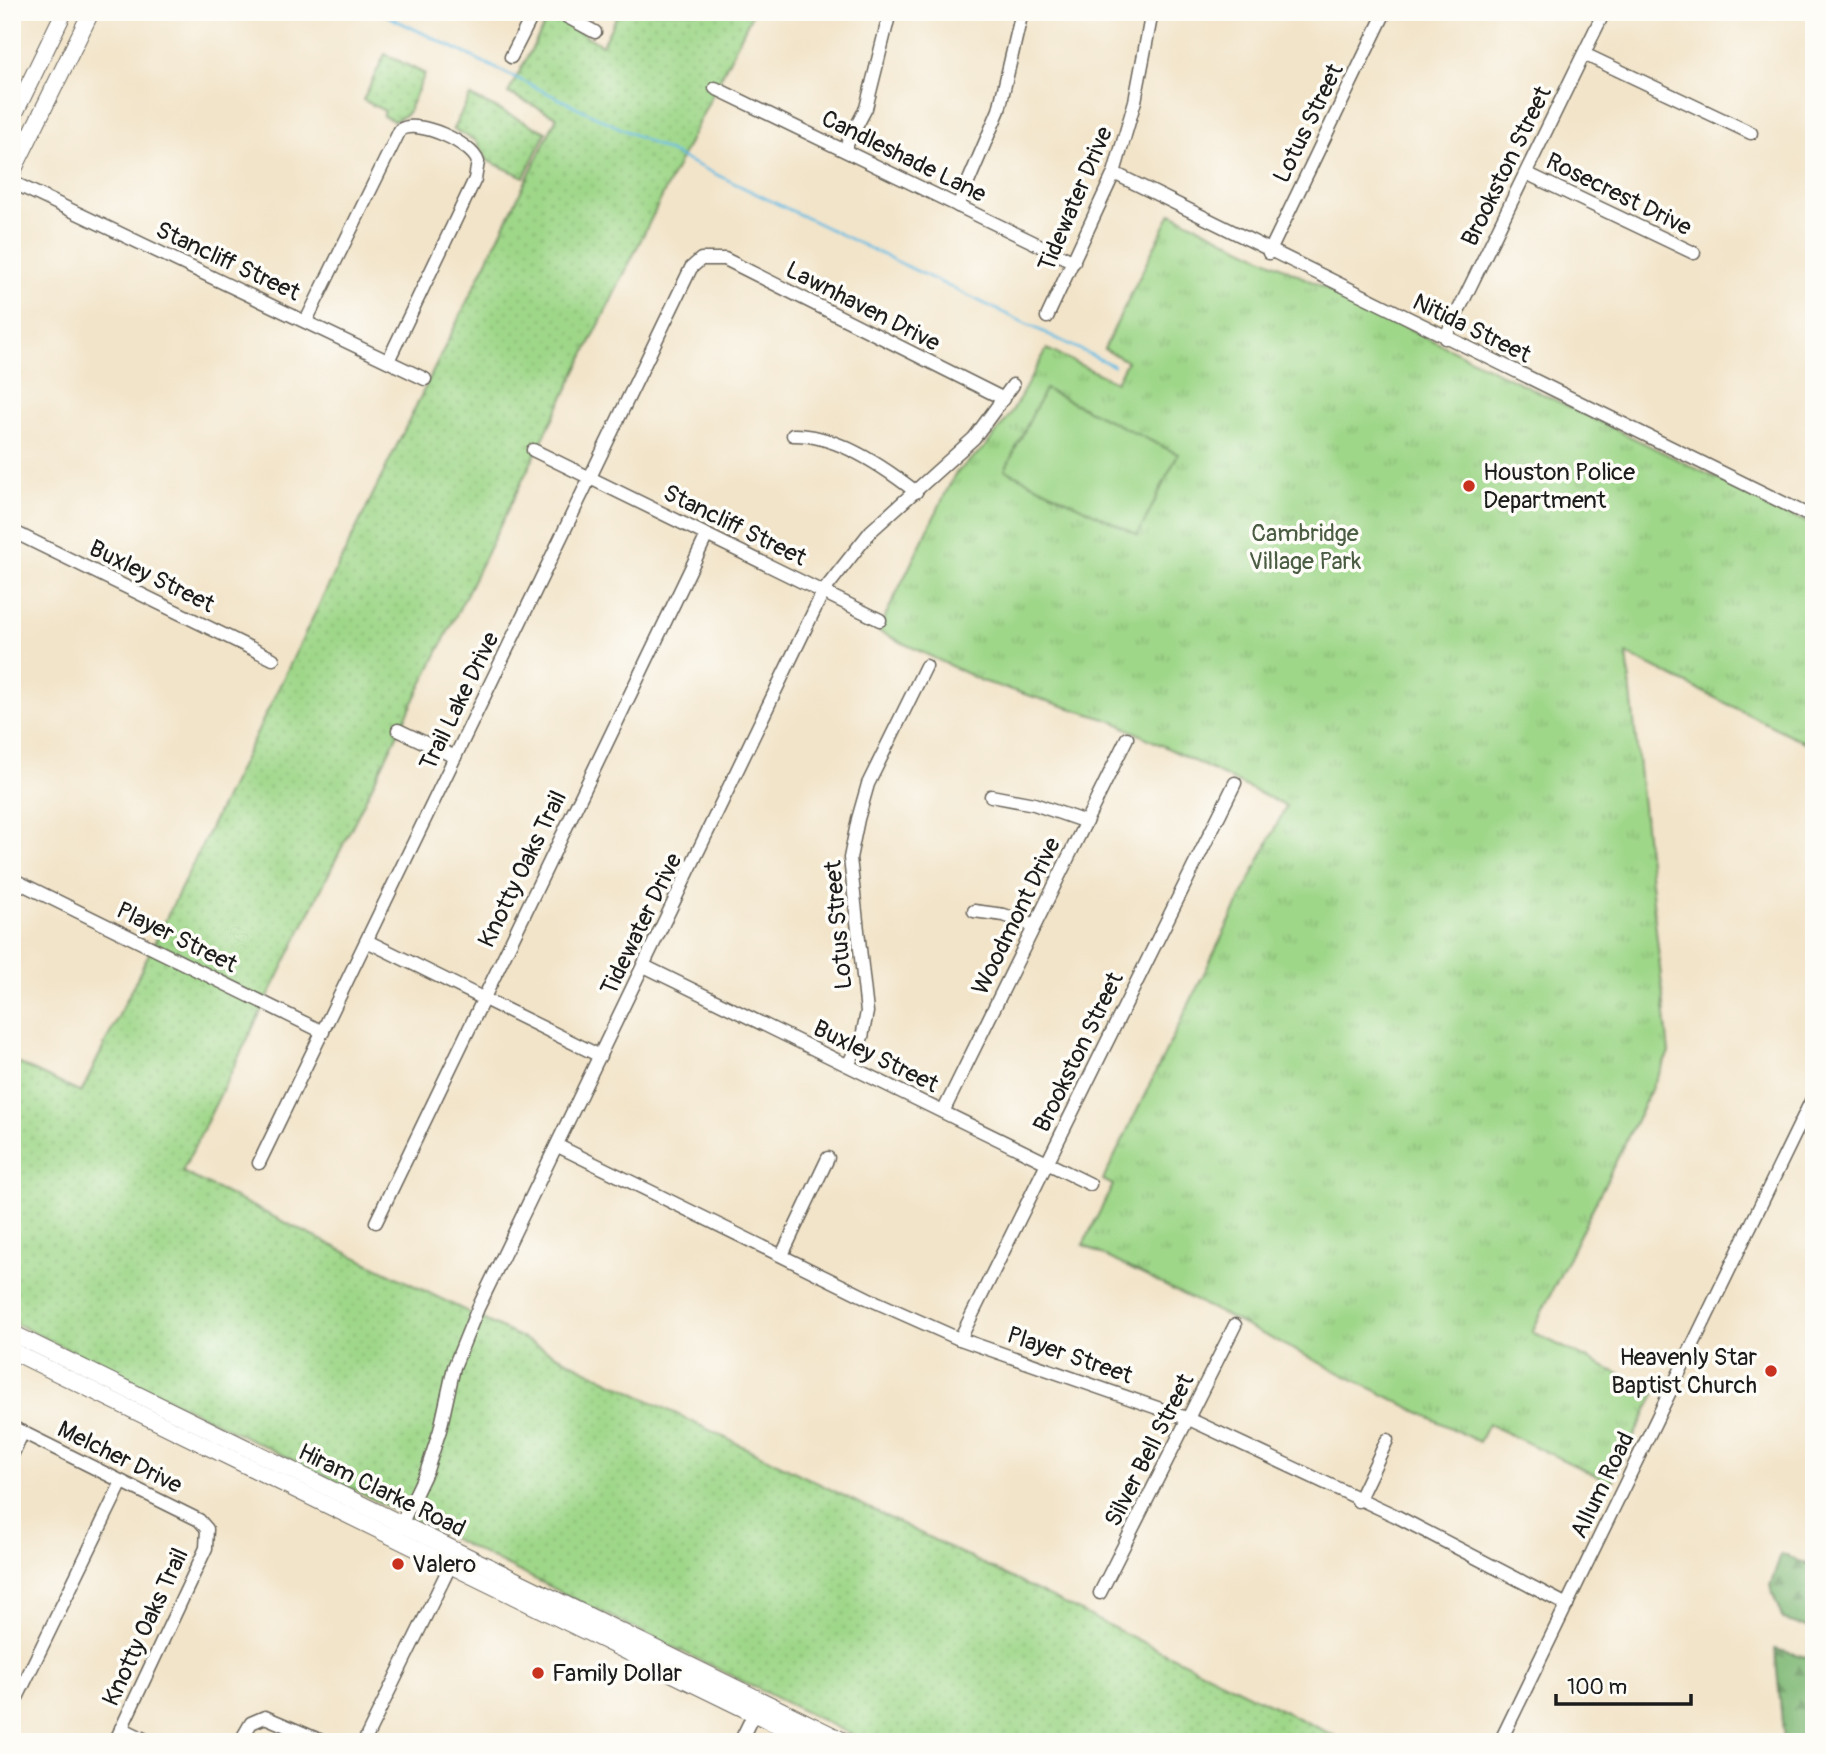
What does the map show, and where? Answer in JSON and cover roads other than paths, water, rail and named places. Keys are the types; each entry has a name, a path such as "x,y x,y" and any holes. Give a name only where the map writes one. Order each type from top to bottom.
{"main road":[{"path":"12,119 64,12"},
{"path":"12,173 91,12"},
{"name":"Hiram Clarke Road","path":"12,1333 103,1386 253,1460 757,1706 846,1742"},
{"name":"Hiram Clarke Road","path":"12,1351 103,1386"},
{"name":"Hiram Clarke Road","path":"757,1706 812,1742"}],"street":[{"path":"512,57 534,12"},
{"path":"558,12 595,32"},
{"path":"844,150 866,107 890,12"},
{"path":"958,206 999,110 1022,12"},
{"name":"Tidewater Drive","path":"1047,317 1114,173 1135,101 1152,12"},
{"name":"Lotus Street","path":"1269,253 1385,12"},
{"name":"Brookston Street","path":"1445,338 1604,12"},
{"path":"1584,54 1751,133"},
{"name":"Candleshade Lane","path":"715,88 1074,262"},
{"path":"306,321 394,138 404,127 423,126 468,148 475,154 478,167 388,361"},
{"name":"Nitida Street","path":"1114,173 1269,253 1814,518"},
{"name":"Rosecrest Drive","path":"1526,173 1694,253"},
{"name":"Stancliff Street","path":"12,181 425,379"},
{"name":"Lawnhaven Drive","path":"701,259 725,259 1004,399"},
{"name":"Trail Lake Drive","path":"259,1163 691,268 701,259"},
{"name":"Tidewater Drive","path":"398,1531 427,1470 440,1430 454,1367 478,1308 823,592 871,531 974,438 1013,385"},
{"path":"793,435 812,435 866,459 893,474 916,492"},
{"name":"Stancliff Street","path":"533,450 880,620"},
{"name":"Buxley Street","path":"12,531 273,659"},
{"name":"Knotty Oaks Trail","path":"376,1222 707,535"},
{"name":"Lotus Street","path":"848,1065 862,1037 867,1012 850,858 868,784 926,666"},
{"path":"398,730 455,757"},
{"name":"Woodmont Drive","path":"943,1112 1127,738"},
{"name":"Brookston Street","path":"960,1339 1235,783"},
{"path":"991,796 1034,804 1086,822"},
{"name":"Player Street","path":"12,879 323,1032"},
{"path":"974,911 1004,915 1034,926"},
{"path":"368,941 600,1056"},
{"name":"Buxley Street","path":"644,965 1090,1184"},
{"name":"Allum Road","path":"1500,1742 1814,1095"},
{"name":"Player Street","path":"558,1146 960,1339 1189,1419 1358,1501 1396,1516 1567,1605"},
{"path":"782,1255 828,1158"},
{"name":"Silver Bell Street","path":"1100,1592 1235,1325"},
{"path":"12,1455 18,1430"},
{"name":"Melcher Drive","path":"18,1430 199,1520 207,1529"},
{"path":"1358,1501 1387,1440"},
{"path":"12,1708 121,1482"},
{"name":"Knotty Oaks Trail","path":"115,1742 205,1548 207,1529"},
{"path":"365,1742 454,1558"},
{"path":"740,1742 757,1706"},
{"path":"240,1742 257,1719 274,1718 324,1742"},
{"path":"121,1728 150,1742"}],"waterway":[{"path":"379,12 1114,366"}],"place":[{"name":"Houston Police Department","path":"1469,486"},
{"name":"Heavenly Star Baptist Church","path":"1771,1371"},
{"name":"Valero","path":"398,1564"},
{"name":"Family Dollar","path":"538,1673"}],"park label":[{"name":"Cambridge Village Park","path":"1305,547"}]}
